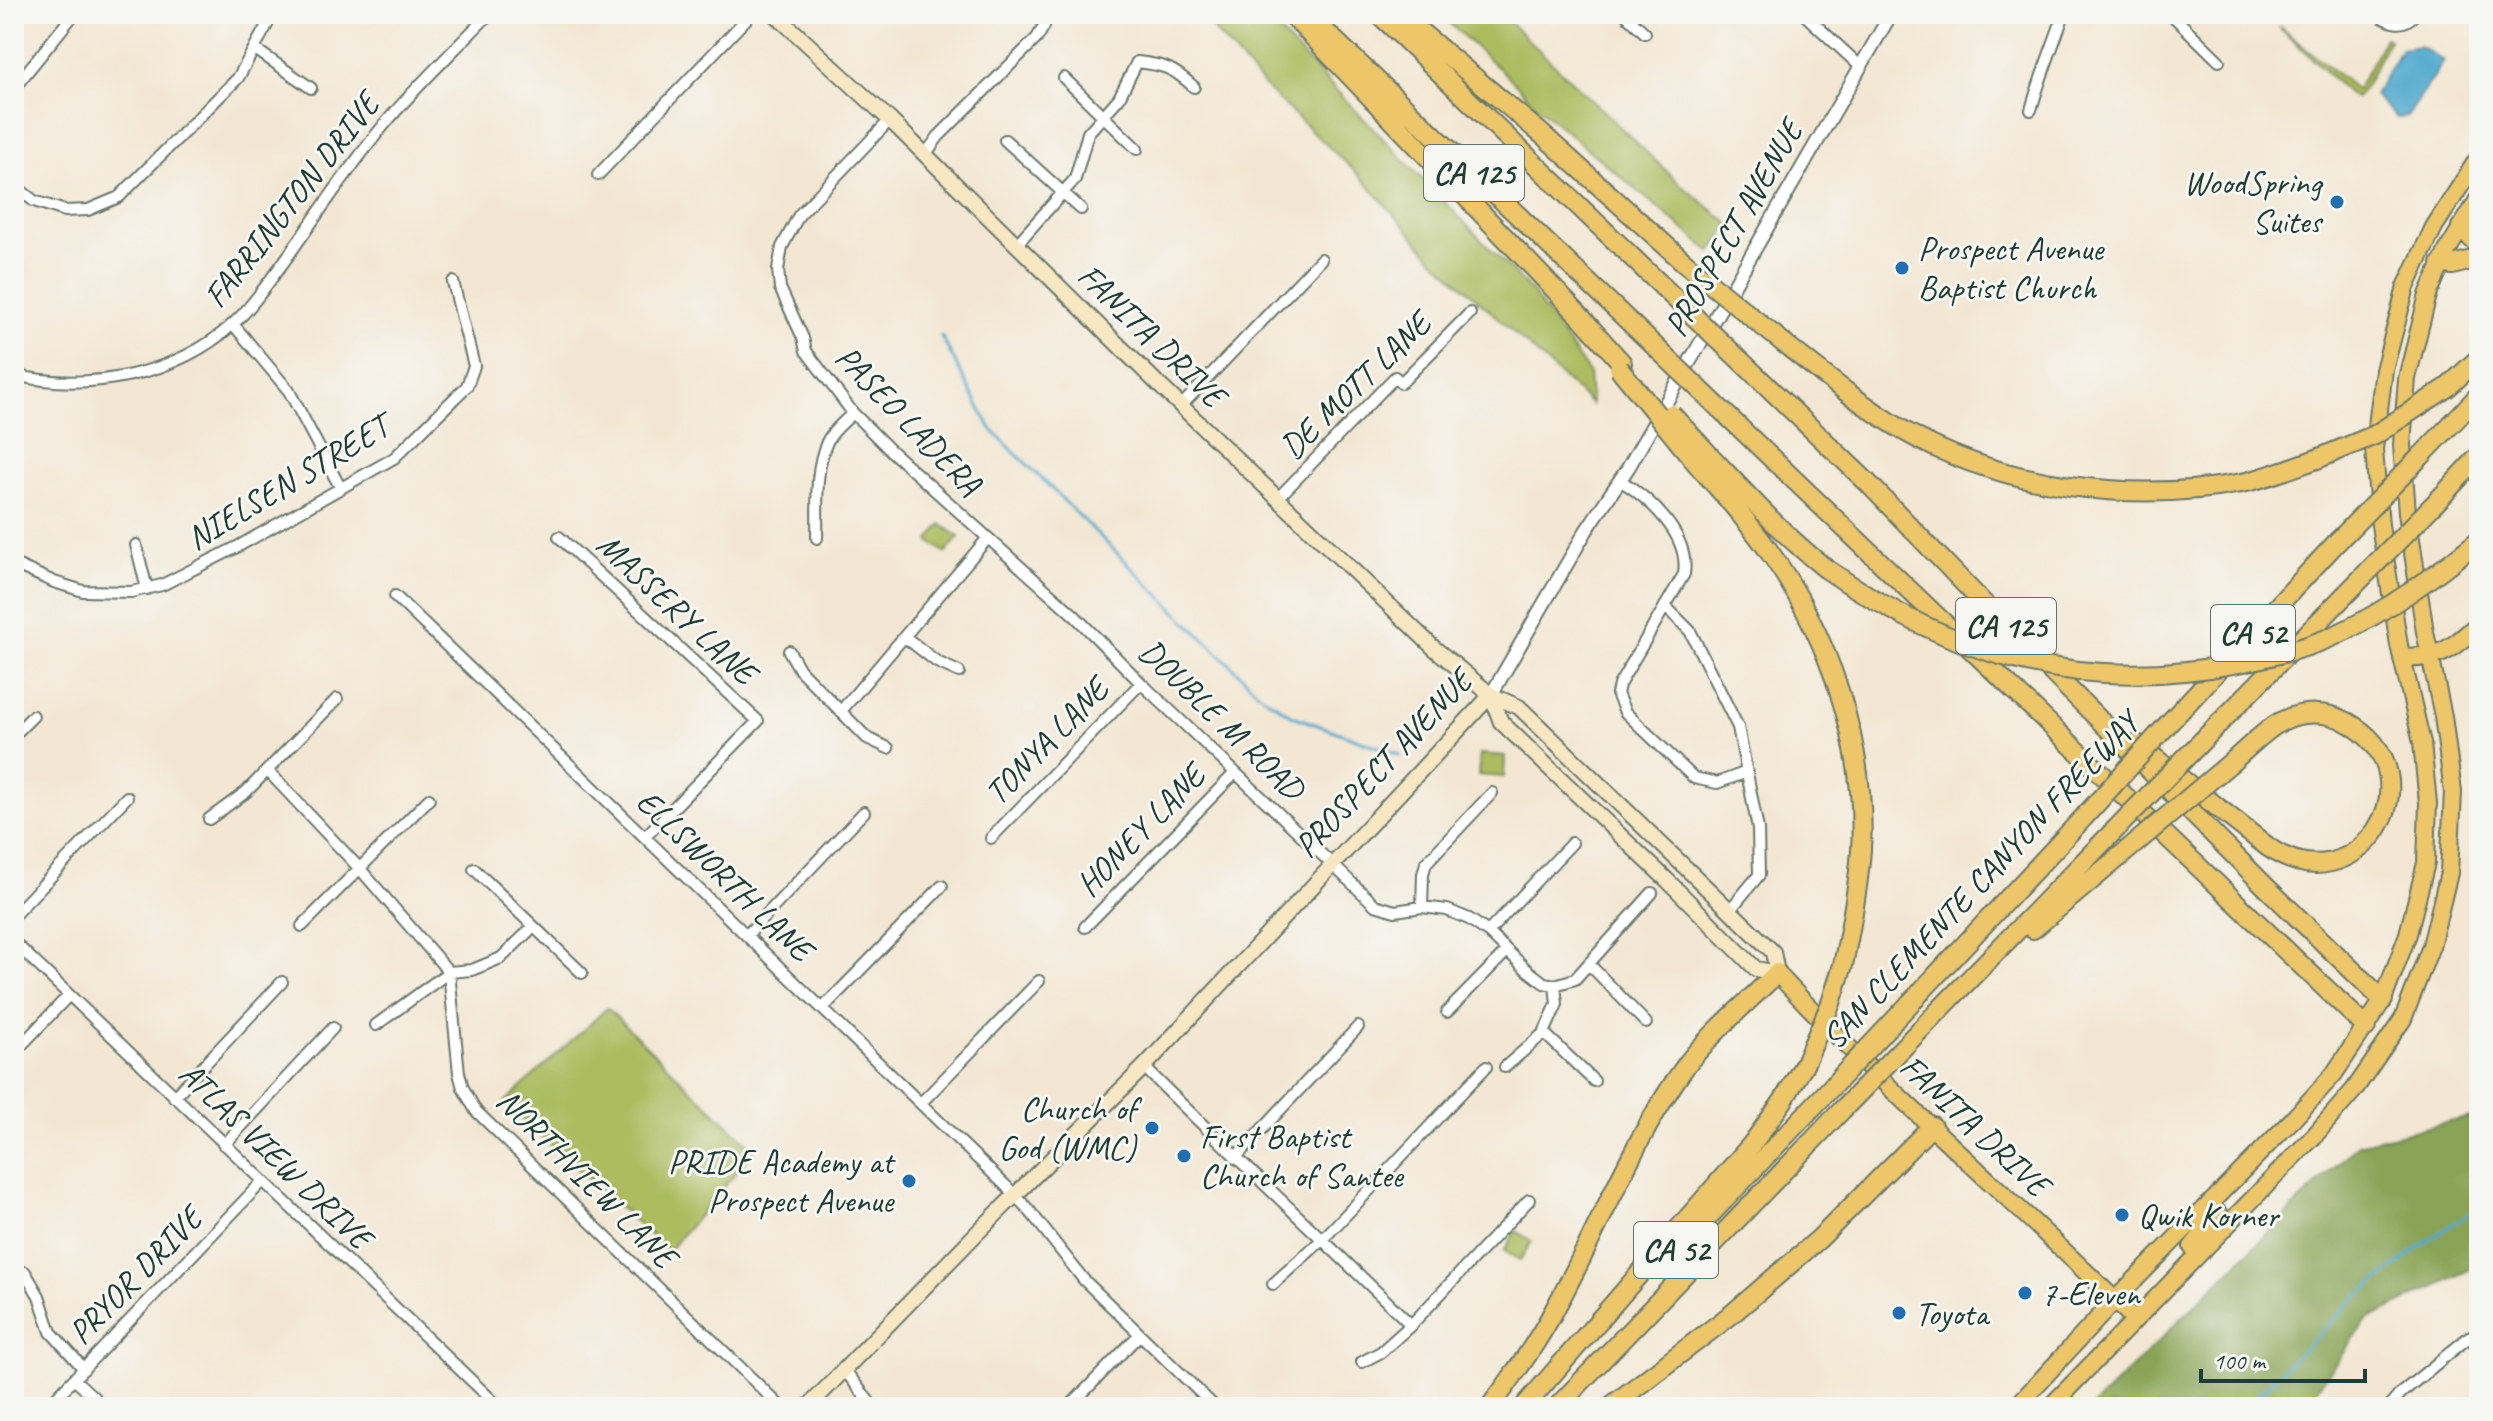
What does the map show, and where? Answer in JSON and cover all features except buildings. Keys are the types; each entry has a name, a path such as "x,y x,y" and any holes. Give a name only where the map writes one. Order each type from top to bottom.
{"highway":[{"path":"1291,14 1580,316 1766,547 1813,623 1846,714 1861,803 1861,848 1855,908 1831,1003 1804,1065 1752,1144 1526,1407"},
{"name":"CA 125","path":"1307,14 2366,1027"},
{"name":"CA 125","path":"1379,14 1867,482 2071,692 2383,1000"},
{"path":"1399,14 1544,136 1684,262 1849,395 1908,433 1972,463 2063,486 2166,492 2244,482 2317,459 2375,435 2448,387 2479,358"},
{"path":"2461,227 2479,246"},
{"path":"2441,264 2479,258"},
{"path":"1621,365 1735,485 1796,545 1825,568 1866,596 1929,629 1979,650 2056,669 2126,674 2196,671 2290,652 2337,635 2397,601 2439,573 2479,540"},
{"name":"SAN CLEMENTE CANYON FREEWAY","path":"1526,1407 1825,1094 2337,542 2479,395"},
{"name":"SAN CLEMENTE CANYON FREEWAY","path":"1557,1407 2479,456"},
{"path":"2403,658 2432,658 2458,644 2479,624"},
{"path":"1957,992 2119,857 2234,760 2280,722 2301,714 2324,714 2344,720 2364,732 2378,748 2387,770 2390,791 2388,808 2373,836 2348,856 2331,863 2313,864 2280,856 2268,847 2071,692"},
{"path":"1490,1407 1525,1360 1557,1306 1636,1147 1689,1061 1777,973"},
{"path":"1610,1407 1732,1314 1819,1239 1932,1126"}],"main road":[{"name":"FANITA DRIVE","path":"781,16 1434,648 1491,695 1519,707 1773,952 1777,973 1831,1032 2134,1319"},
{"path":"2016,1407 2115,1300 2324,1085 2383,1000 2408,934 2426,863 2428,803 2422,743 2403,658 2379,516 2374,449 2384,370 2406,287 2434,227 2479,157"},
{"path":"2050,1407 2314,1136 2354,1090 2403,1019 2431,946 2449,873 2453,792 2443,716 2425,632 2407,513 2402,445 2407,378 2428,295 2441,264 2479,198"},
{"path":"2418,260 2441,264"},
{"name":"FANITA DRIVE","path":"1491,695 1501,722 1756,969 1777,973"},
{"name":"PROSPECT AVENUE","path":"808,1407 1144,1067 1491,695"},
{"name":"CA 125","path":"2383,1000 2403,1019"},
{"name":"CA 125","path":"2366,1027 2386,1046"},
{"path":"2179,1273 2194,1243 2217,1216 2210,1204"}],"street":[{"path":"14,88 74,14"},
{"path":"14,185 34,201 54,209 88,210 109,203 127,190 238,78 273,14"},
{"name":"FARRINGTON DRIVE","path":"14,375 63,382 123,377 181,357 233,324 259,296 384,125 489,14"},
{"path":"598,175 751,14"},
{"path":"925,155 938,137 1037,38 1044,26 1041,14"},
{"path":"1625,14 1645,33"},
{"path":"1804,14 1861,67"},
{"name":"PROSPECT AVENUE","path":"1491,695 1891,14"},
{"path":"2031,110 2043,67 2064,14"},
{"path":"2171,14 2219,61"},
{"path":"2376,14 2396,24 2407,22 2415,14"},
{"path":"255,49 311,88"},
{"path":"1016,245 1075,179 1088,133 1119,98 1137,62 1163,65 1176,71 1194,87"},
{"path":"1064,78 1137,149"},
{"name":"PASEO LADERA","path":"890,120 799,215 782,247 778,270 780,288 806,351 853,413 987,539 1074,615"},
{"path":"1005,140 1081,209"},
{"path":"1181,406 1321,259"},
{"name":"NIELSEN STREET","path":"14,564 83,591 115,593 147,589 177,579 394,458 471,380 474,366 453,282"},
{"name":"DE MOTT LANE","path":"1278,498 1395,377 1401,383 1470,313"},
{"path":"233,324 289,391 340,487"},
{"path":"817,538 819,467 831,435 853,413"},
{"path":"1620,480 1662,516 1677,537 1687,559 1684,574 1619,685 1617,694 1625,712 1694,778 1717,783 1747,772"},
{"name":"MASSERY LANE","path":"559,537 758,721 645,837"},
{"path":"841,711 987,539"},
{"path":"136,545 147,589"},
{"name":"ELLSWORTH LANE","path":"395,596 921,1103 1029,1210 1084,1280 1215,1407"},
{"path":"1665,606 1690,631 1738,727 1758,829 1759,875 1729,911"},
{"name":"DOUBLE M ROAD","path":"1074,615 1141,683 1375,905 1395,911 1422,907 1447,910 1469,919 1488,932 1544,983 1555,985"},
{"path":"905,637 937,662 959,672"},
{"path":"789,651 800,670 867,738 888,748"},
{"name":"TONYA LANE","path":"991,838 1141,683"},
{"path":"209,819 246,792 337,699"},
{"path":"14,735 33,716"},
{"path":"268,771 361,870 449,972"},
{"name":"HONEY LANE","path":"1085,927 1235,773"},
{"path":"1422,907 1426,863 1492,793"},
{"path":"14,915 127,797"},
{"path":"302,926 429,799"},
{"path":"747,935 864,812"},
{"path":"1488,932 1572,843"},
{"path":"474,869 582,973"},
{"path":"823,1008 942,886"},
{"path":"1505,1067 1544,1033 1557,1004 1555,985 1575,979 1652,893"},
{"path":"376,1025 449,972 472,970 493,962 515,947 533,927"},
{"name":"ATLAS VIEW DRIVE","path":"14,942 499,1407"},
{"path":"1447,1012 1507,951"},
{"path":"1589,964 1646,1023"},
{"name":"NORTHVIEW LANE","path":"449,972 459,1073 463,1088 476,1111 781,1407"},
{"path":"921,1103 1039,981"},
{"path":"174,1097 282,982"},
{"path":"14,1053 69,995"},
{"path":"1235,1158 1358,1027"},
{"path":"224,1145 333,1028"},
{"path":"1544,1033 1594,1081"},
{"path":"1144,1067 1411,1325"},
{"path":"1273,1284 1323,1239 1486,1067"},
{"name":"PRYOR DRIVE","path":"47,1407 263,1181"},
{"path":"1362,1362 1381,1352 1411,1325 1529,1200"},
{"path":"25,1272 39,1296 51,1332 84,1369"},
{"path":"1069,1407 1139,1335"},
{"path":"2389,1407 2401,1393 2469,1337 2479,1347"},
{"path":"844,1369 873,1407"},
{"path":"74,1379 104,1407"}],"green space":[{"path":"1199,14 1262,14 1532,292 1589,373 1591,404 1433,258 1360,176 1268,90"},
{"path":"1439,14 1501,14 1681,185 1731,225 1711,252 1536,106"},
{"path":"2278,26 2357,90 2385,38 2389,40 2356,98"},
{"path":"941,524 959,537 946,553 929,541"},
{"path":"1480,754 1505,756 1504,777 1478,775"},
{"path":"607,1008 754,1152 668,1251 504,1103"},
{"path":"2479,1115 2479,1265 2367,1320 2304,1407 2092,1407 2358,1144"},
{"path":"1516,1231 1532,1241 1520,1260 1504,1251"}],"water":[{"path":"2419,46 2444,61 2407,117 2397,118 2374,95 2401,49"}],"waterway":[{"path":"941,336 991,429 1262,696 1293,716 1400,755"},
{"path":"2246,1407 2353,1300 2427,1241 2479,1207"}],"place":[{"name":"WoodSpring Suites","path":"2337,202"},
{"name":"Prospect Avenue Baptist Church","path":"1902,268"},
{"name":"Church of God (WMC)","path":"1152,1128"},
{"name":"First Baptist Church of Santee","path":"1184,1156"},
{"name":"PRIDE Academy at Prospect Avenue","path":"909,1181"},
{"name":"Qwik Korner","path":"2122,1215"},
{"name":"7-Eleven","path":"2025,1293"},
{"name":"Toyota","path":"1899,1313"}]}
